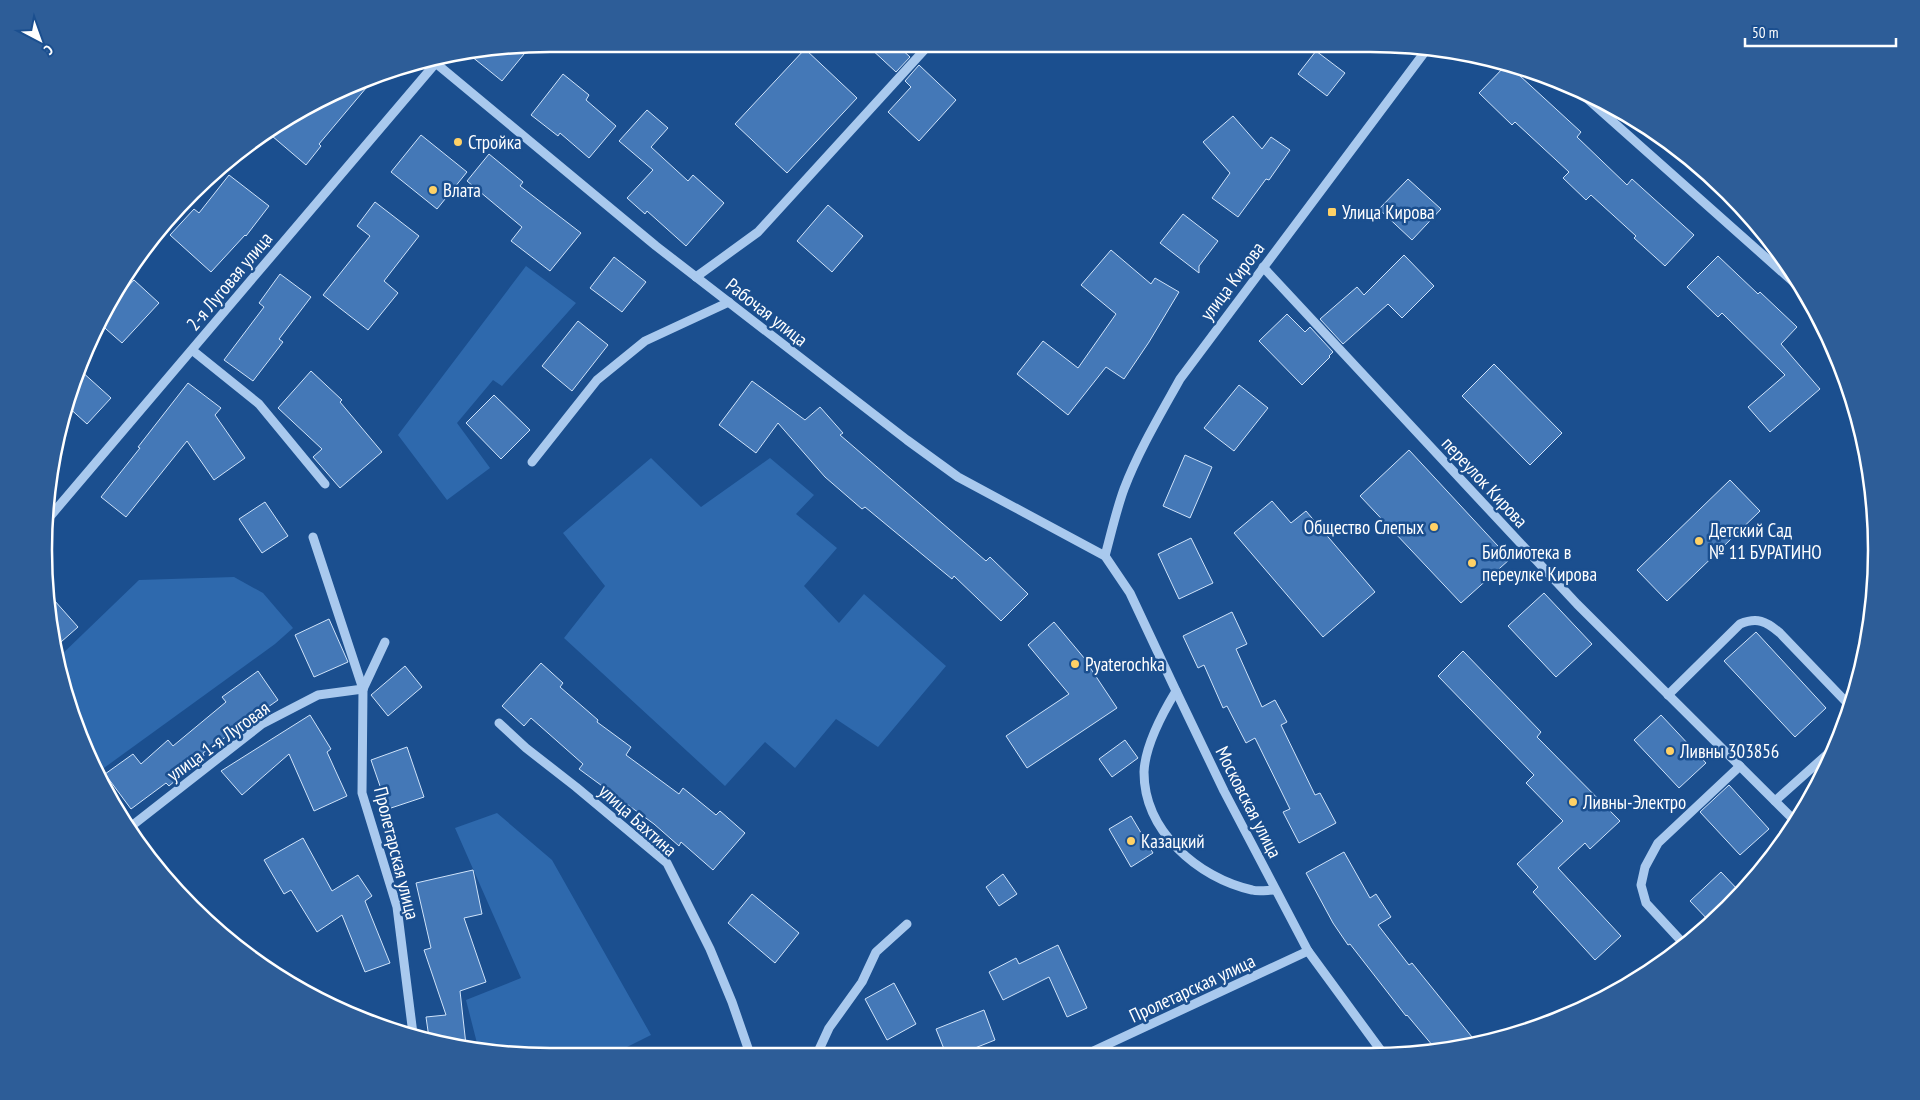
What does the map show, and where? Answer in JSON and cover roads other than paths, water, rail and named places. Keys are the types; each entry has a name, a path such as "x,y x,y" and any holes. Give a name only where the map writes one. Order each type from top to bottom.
{"street":[{"path":"696,277 758,232 922,52"},
{"name":"улица Кирова","path":"1105,556 1124,488 1148,436 1180,379 1422,56"},
{"name":"Рабочая улица","path":"440,65 640,233 899,434 958,477 1105,556"},
{"name":"2-я Луговая улица","path":"55,511 431,67"},
{"path":"1598,108 1782,271"},
{"name":"переулок Кирова","path":"1263,267 1576,604 1790,816"},
{"path":"532,462 598,380 645,341 729,302"},
{"path":"192,350 259,404 326,484"},
{"name":"Пролетарская улица","path":"314,537 363,689 362,793 397,907 412,1028"},
{"name":"Московская улица","path":"1105,556 1130,593 1176,691 1275,890 1308,951 1379,1047"},
{"path":"1668,695 1740,624 1749,620 1759,620 1770,625 1780,633 1844,700"},
{"path":"363,689 386,642"},
{"name":"улица 1-я Луговая","path":"135,824 262,724 318,695 363,689"},
{"path":"1176,691 1154,733 1144,772 1147,796 1157,822 1189,860 1210,875 1254,891 1275,890"},
{"name":"улица Бахтина","path":"499,723 526,748 667,863 710,948 748,1048"},
{"path":"1775,801 1821,760"},
{"path":"1680,939 1646,903 1641,885 1645,867 1658,843 1740,766"},
{"path":"820,1048 829,1028 862,982 876,952 907,924"},
{"name":"Пролетарская улица","path":"1100,1048 1308,951"}],"place":[{"name":"Стройка","path":"458,142"},
{"name":"Влата","path":"433,190"},
{"name":"Улица Кирова","path":"1332,212"},
{"name":"Общество Слепых","path":"1434,527"},
{"name":"Детский Сад № 11 БУРАТИНО","path":"1699,541"},
{"name":"Библиотека в переулке Кирова","path":"1472,563"},
{"name":"Pyaterochka","path":"1075,664"},
{"name":"Ливны 303856","path":"1670,751"},
{"name":"Ливны-Электро","path":"1573,802"},
{"name":"Казацкий","path":"1131,841"}]}
